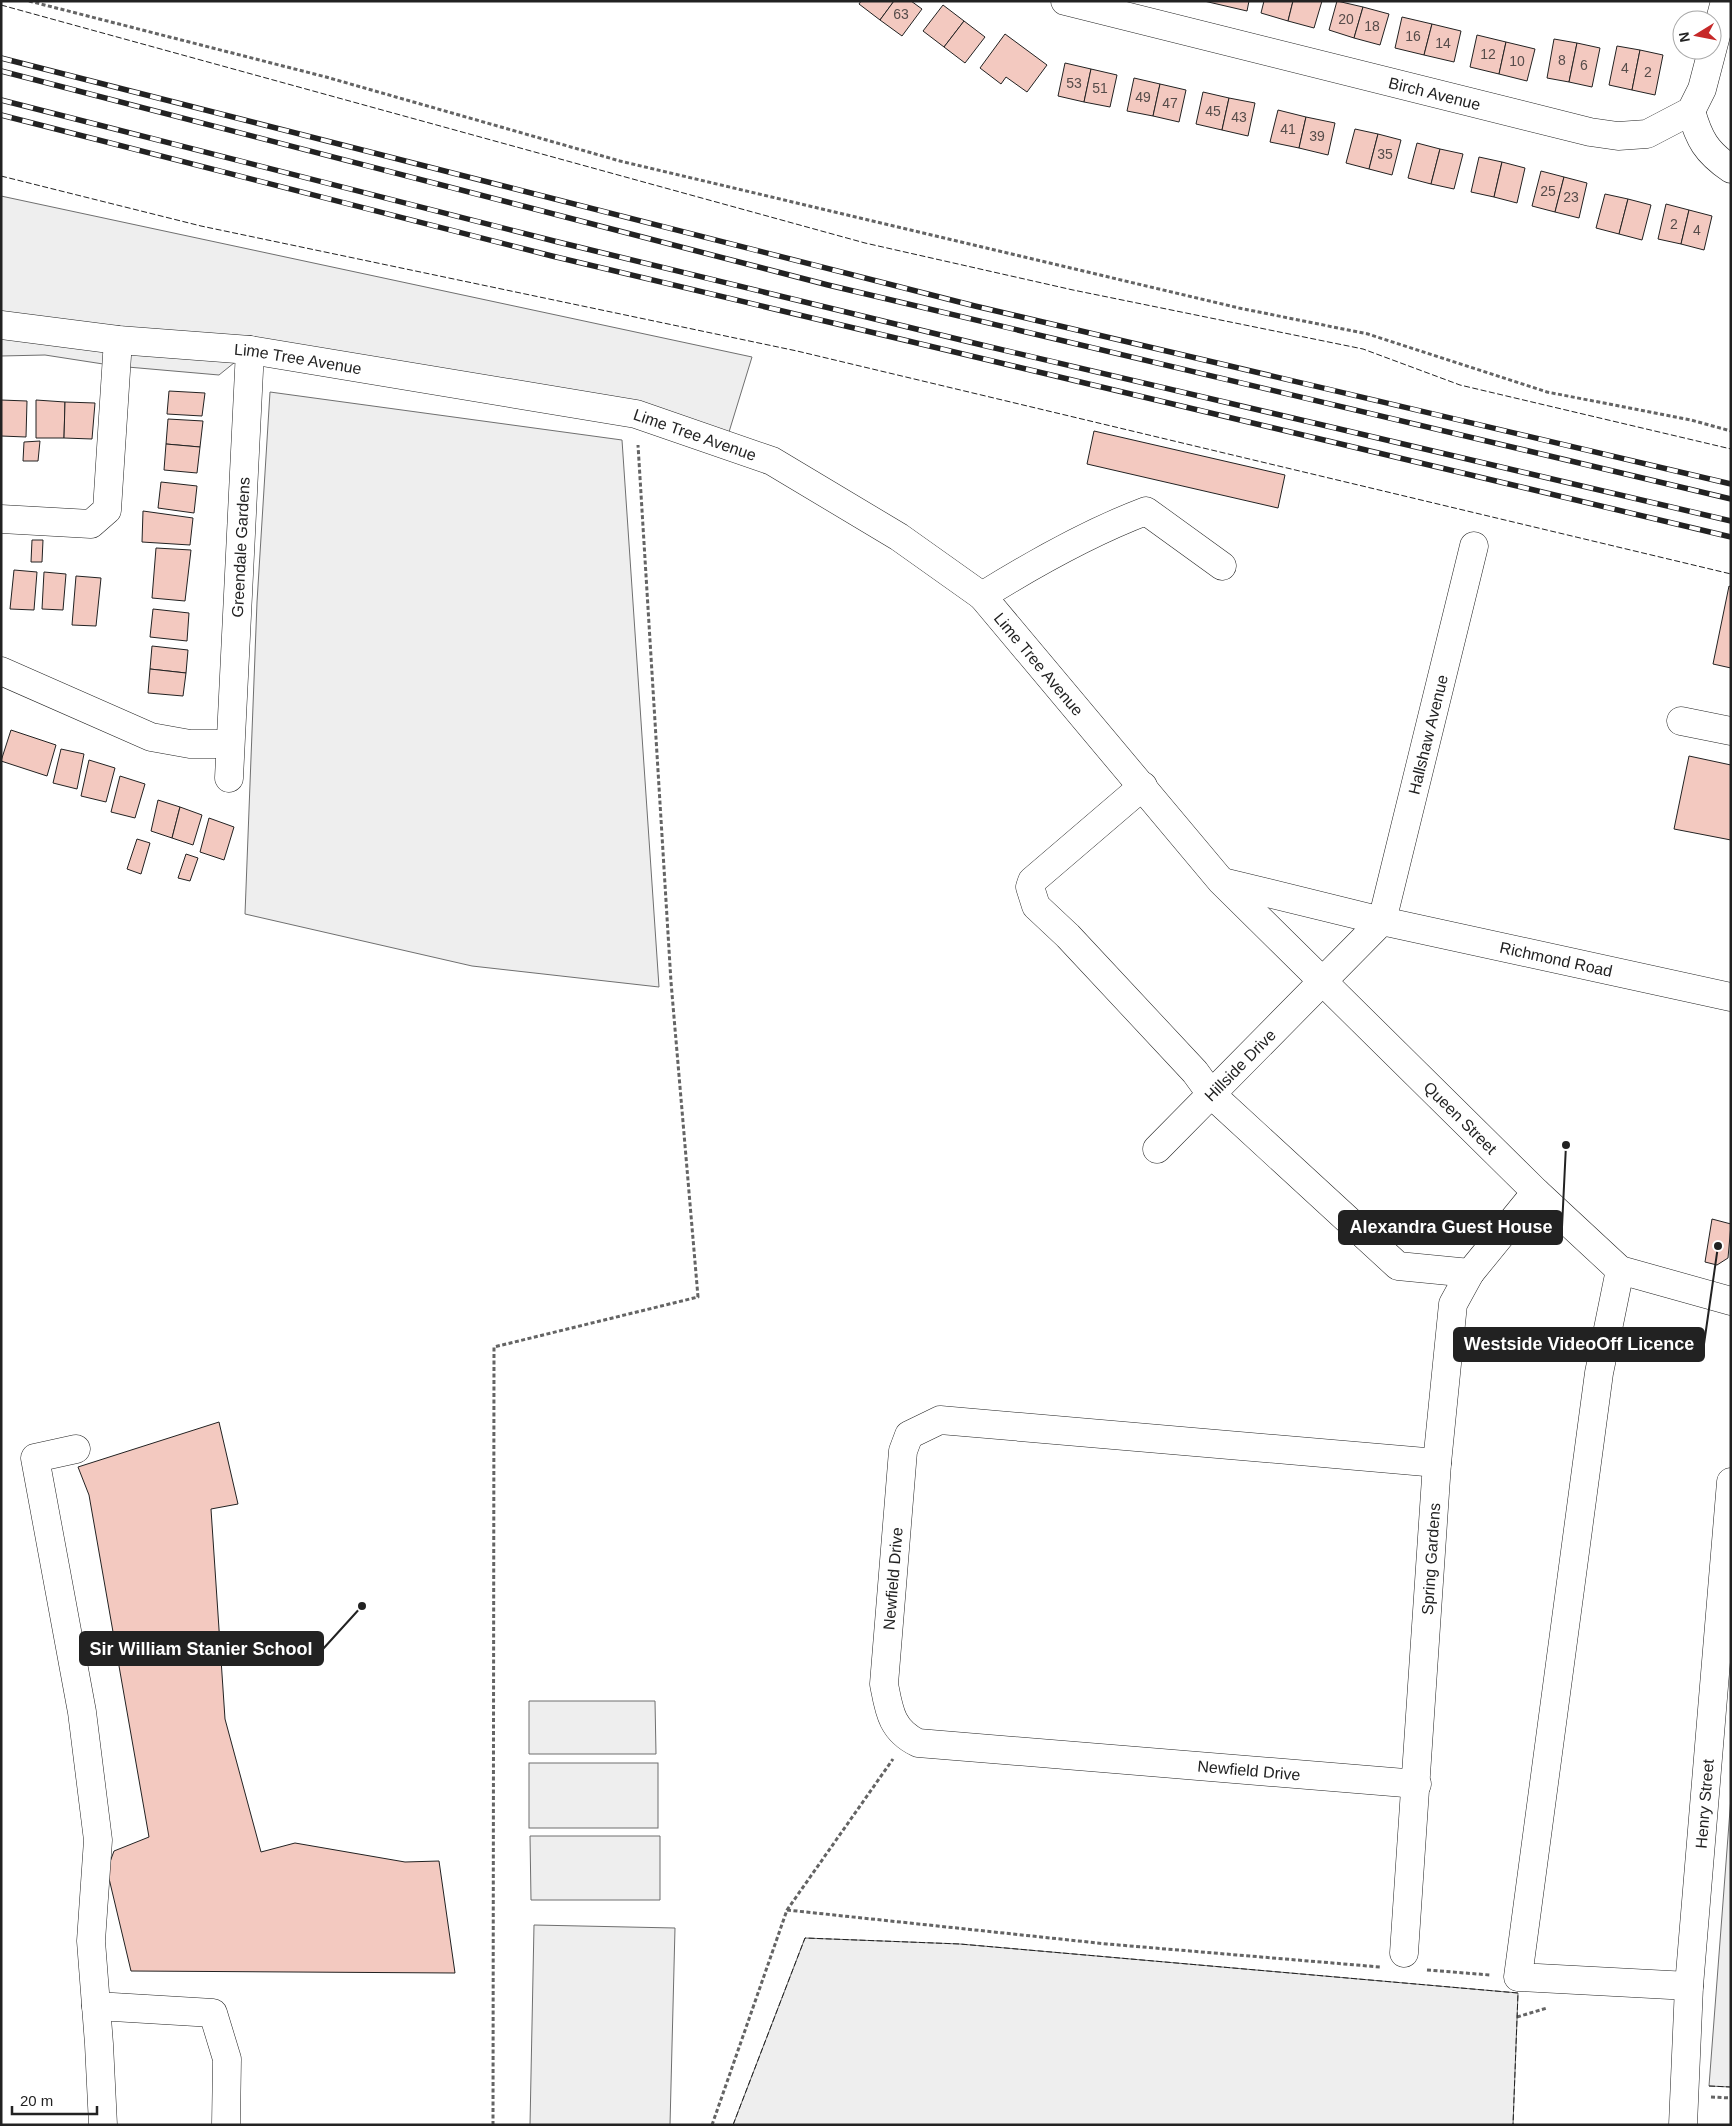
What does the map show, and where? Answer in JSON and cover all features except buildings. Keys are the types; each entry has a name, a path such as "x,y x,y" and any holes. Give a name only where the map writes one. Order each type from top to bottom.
{"street":[{"name":"Birch Avenue","path":"1064,1 1590,132 1618,136 1647,134 1691,111"},
{"path":"1725,1 1702,89 1691,111 1698,137 1716,159 1731,169"},
{"name":"Lime Tree Avenue","path":"1,325 118,340 250,350 636,414 772,461 899,537 982,596 1221,881"},
{"path":"1,519 91,524 107,510 118,340"},
{"name":"Greendale Gardens","path":"228,778 250,350"},
{"path":"982,596 1050,555 1094,533 1146,511 1222,566"},
{"name":"Hallshaw Avenue","path":"1382,921 1474,546"},
{"path":"1,671 151,738 190,744 229,744"},
{"path":"1681,721 1731,731"},
{"path":"1143,786 1032,881 1030,888 1031,896 1036,906 1068,936 1195,1072 1211,1094 1398,1266 1470,1273"},
{"name":"Richmond Road","path":"1221,881 1382,921 1731,997"},
{"name":"Queen Street","path":"1221,881 1536,1192 1620,1270 1731,1301"},
{"path":"1322,980 1382,921"},
{"name":"Hillside Drive","path":"1157,1149 1322,980"},
{"name":"Spring Gardens","path":"1404,1953 1417,1784 1437,1463 1453,1304 1470,1273 1536,1192"},
{"path":"1620,1270 1599,1374 1518,1977 1689,1986"},
{"name":"Newfield Drive","path":"1417,1784 918,1743 908,1738 890,1718 884,1684 903,1451 909,1435 940,1420 1437,1463"},
{"path":"76,1449 35,1458 82,1712 98,1840 91,1941 102,2125"},
{"name":"Henry Street","path":"1683,2125 1689,1986 1731,1482"},
{"path":"96,2006 213,2013 227,2059 226,2125"}],"path":[{"path":"29,1 326,77 620,161 1239,308 1368,334 1547,392 1691,420 1731,431"},
{"path":"493,2125 494,1347 698,1297 671,982 636,414"},
{"path":"712,2125 787,1910 908,1738"},
{"path":"787,1910 1107,1944 1269,1958"}],"shaded area":[{"path":"1,196 752,357 725,445 250,350 219,375 116,366 45,355 1,356"},
{"path":"270,392 622,440 659,987 472,966 245,914 257,602"},
{"path":"529,1701 655,1701 656,1754 529,1754"},
{"path":"529,1763 658,1763 658,1828 529,1828"},
{"path":"1731,1797 1731,2087 1709,2086"},
{"path":"530,1836 660,1836 660,1900 531,1900"},
{"path":"534,1925 675,1928 670,2125 530,2125"},
{"path":"805,1938 960,1944 1518,1993 1513,2125 733,2125"}],"railway":[{"path":"1,58 975,306 1731,484"},
{"path":"1,71 828,285 1731,499"},
{"path":"1,100 558,242 982,345 1731,521"},
{"path":"1,115 552,256 1731,537"}],"fence":[{"path":"1,5 865,243 1073,290 1363,349 1460,385 1731,449"},
{"path":"1,176 201,226 797,351 1731,574"},
{"path":"733,2125 805,1938 960,1944 1518,1993 1513,2125"},
{"path":"1709,2086 1731,2087"}],"place":[{"name":"Alexandra Guest House","path":"1566,1145"},
{"name":"Westside VideoOff Licence","path":"1718,1246"},
{"name":"Sir William Stanier School","path":"362,1606"}]}
